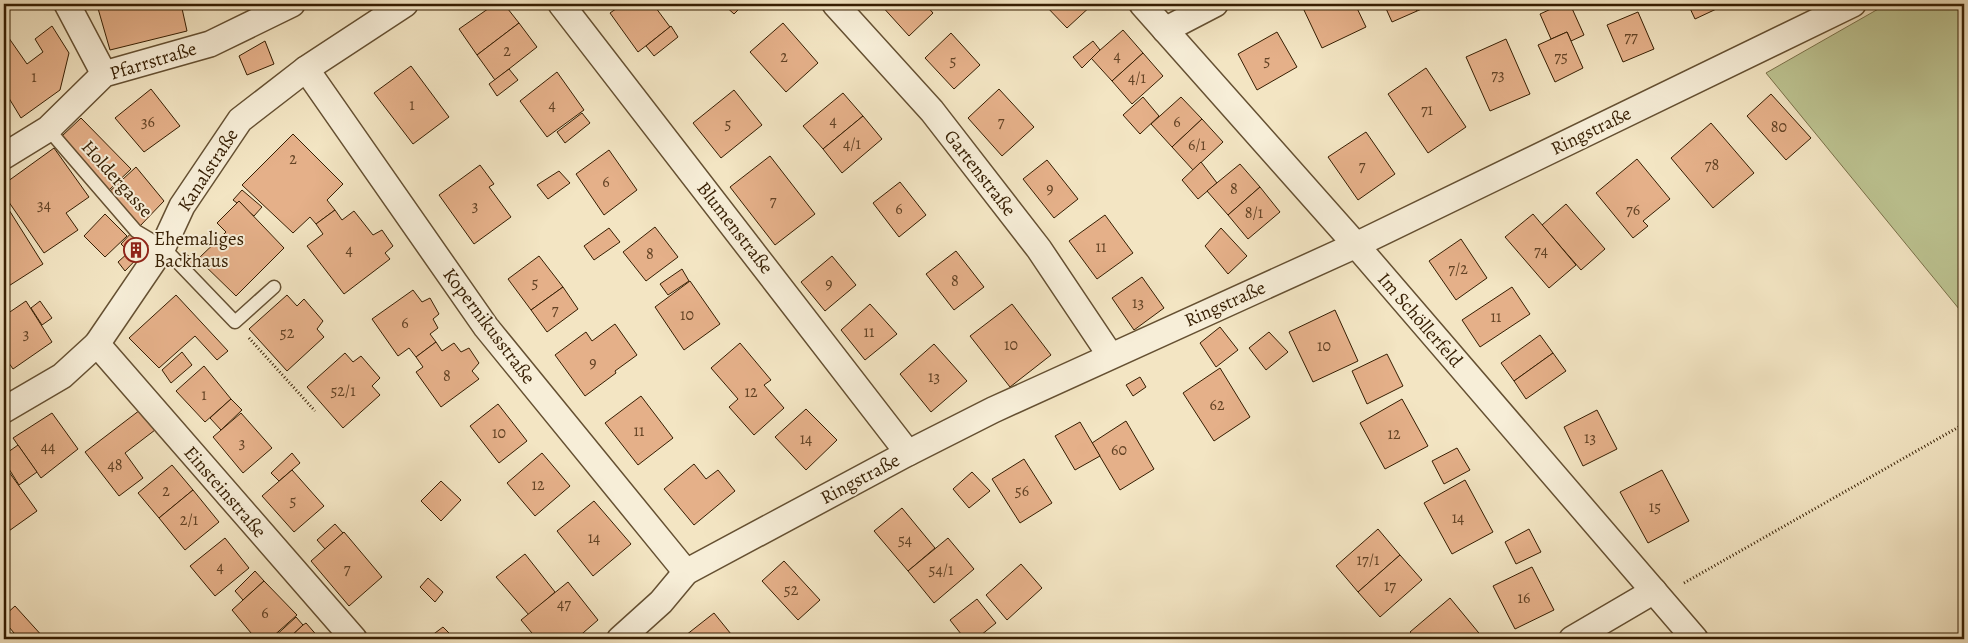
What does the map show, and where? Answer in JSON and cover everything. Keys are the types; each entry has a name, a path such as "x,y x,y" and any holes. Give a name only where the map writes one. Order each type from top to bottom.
{"street":[{"path":"67,4 104,74"},
{"name":"Pfarrstraße","path":"4,156 48,129 104,74 210,44 292,4"},
{"name":"Kanalstraße","path":"4,410 62,376 96,344 163,247 182,206 240,120 306,69 405,4"},
{"name":"Blumenstraße","path":"561,4 908,453"},
{"name":"Gartenstraße","path":"835,4 932,111 1039,249 1110,355"},
{"name":"Im Schöllerfeld","path":"1142,4 1356,245 1695,639"},
{"path":"1165,30 1216,4"},
{"name":"Ringstraße","path":"620,639 661,602 686,572 908,453 1110,355 1356,245 1853,4"},
{"name":"Kopernikusstraße","path":"306,69 486,327 686,572"},
{"name":"Einsteinstraße","path":"96,344 354,639"},
{"path":"1572,639 1656,594"}],"lane":[{"name":"Holdergasse","path":"48,129 136,231 163,247 235,322"},
{"path":"235,322 274,288"}],"path":[{"path":"235,322 316,411"},
{"path":"1656,594 1964,424"}],"green space":[{"path":"1887,4 1964,4 1964,315 1766,73"}],"building":[{"path":"181,4 187,31 110,50 97,5"},
{"path":"495,4 504,4 519,23 477,55 459,29"},
{"path":"623,4 653,4 670,27 638,52 610,13"},
{"path":"723,4 744,4 734,14"},
{"path":"880,4 925,4 933,13 909,36"},
{"path":"1044,4 1093,4 1067,28"},
{"path":"1311,4 1355,4 1366,27 1322,48 1303,8"},
{"path":"1384,4 1414,4 1417,11 1392,22"},
{"path":"1414,4 1434,4 1417,11"},
{"path":"1562,4 1570,4 1584,35 1571,41 1567,32 1551,39 1540,14"},
{"path":"1688,4 1727,4 1695,19"},
{"path":"1638,12 1654,49 1623,62 1607,25"},
{"path":"519,23 537,47 495,80 477,55"},
{"path":"783,23 818,63 786,92 750,52"},
{"path":"52,26 69,53 60,90 21,118 4,90 4,31 27,64 43,52 35,39"},
{"path":"671,26 678,37 654,56 646,46"},
{"path":"1123,30 1143,53 1112,81 1091,58"},
{"path":"1277,32 1297,67 1257,90 1238,54"},
{"path":"1567,32 1583,68 1555,82 1538,45"},
{"path":"951,33 980,65 954,89 925,58"},
{"path":"1506,39 1530,94 1490,111 1466,57"},
{"path":"265,41 274,64 247,75 239,56"},
{"path":"1093,41 1100,50 1082,68 1073,57"},
{"path":"1143,53 1163,76 1132,104 1112,81"},
{"path":"411,66 449,117 413,144 374,93"},
{"path":"1426,68 1466,127 1428,153 1388,94"},
{"path":"509,69 518,80 497,96 489,84"},
{"path":"557,72 584,110 547,137 520,101"},
{"path":"151,89 180,126 144,152 115,118"},
{"path":"999,89 1034,127 1002,156 968,118"},
{"path":"734,90 762,125 721,158 693,123"},
{"path":"843,93 863,116 823,149 803,126"},
{"path":"1771,94 1811,138 1786,160 1747,116"},
{"path":"1143,97 1159,116 1140,134 1123,115"},
{"path":"1181,97 1202,119 1172,147 1151,124"},
{"path":"582,113 590,123 565,143 557,132"},
{"path":"863,116 882,139 842,173 823,149"},
{"path":"81,118 131,169 108,191 62,136"},
{"path":"1202,119 1223,142 1193,170 1172,147"},
{"path":"1711,123 1754,173 1713,208 1671,158"},
{"path":"1366,132 1395,174 1358,200 1328,157"},
{"path":"293,134 343,184 327,200 335,210 316,224 310,217 293,233 242,185"},
{"path":"54,148 89,197 66,213 78,230 44,253 4,195 4,184"},
{"path":"609,150 637,190 604,215 576,174"},
{"path":"770,156 815,214 775,245 730,187"},
{"path":"1637,159 1670,199 1643,221 1648,226 1633,238 1596,193"},
{"path":"1047,160 1078,199 1054,218 1023,179"},
{"path":"1201,162 1217,183 1198,199 1182,180"},
{"path":"1240,164 1260,187 1228,215 1207,191"},
{"path":"480,165 494,184 489,187 511,217 474,244 439,195"},
{"path":"136,167 164,201 139,227 108,193"},
{"path":"559,171 570,183 548,199 537,185"},
{"path":"900,182 926,215 899,237 873,203"},
{"path":"1260,187 1280,212 1248,239 1228,215"},
{"path":"242,190 262,207 254,216 233,200"},
{"path":"239,201 284,248 236,296 198,259 226,232 217,223"},
{"path":"4,202 43,264 4,289"},
{"path":"1566,204 1605,249 1581,270 1542,225"},
{"path":"335,210 342,220 354,211 373,235 382,230 393,246 385,253 390,259 344,294 307,246 323,234 316,224"},
{"path":"105,214 127,236 105,257 84,236"},
{"path":"1533,214 1576,265 1549,288 1505,237"},
{"path":"1105,215 1133,253 1097,279 1069,241"},
{"path":"655,227 678,257 646,281 623,252"},
{"path":"609,228 620,242 594,260 584,246"},
{"path":"1221,228 1247,256 1228,274 1205,246"},
{"name":"Ehemaliges Backhaus","path":"133,231 148,247 125,271 118,262 129,252 121,244"},
{"path":"1461,239 1487,278 1456,300 1429,261"},
{"path":"956,251 984,287 954,310 926,274"},
{"path":"185,253 196,262 191,269 180,259"},
{"path":"539,256 563,287 531,310 508,279"},
{"path":"832,256 856,285 825,311 801,282"},
{"path":"682,269 689,281 668,295 660,284"},
{"path":"1142,277 1164,308 1134,330 1112,298"},
{"path":"690,281 720,324 684,350 655,307"},
{"path":"563,287 578,309 547,332 531,310"},
{"path":"1512,287 1530,314 1480,347 1462,320"},
{"path":"413,290 422,302 430,298 439,314 433,319 438,328 430,334 436,342 416,357 409,348 398,356 372,319"},
{"path":"176,295 228,351 217,360 195,336 159,368 129,338"},
{"path":"287,295 297,306 304,299 323,321 317,329 324,337 287,371 249,329"},
{"path":"26,301 52,342 13,369 4,356 4,316"},
{"path":"40,301 52,318 42,325 31,308"},
{"path":"870,304 897,334 865,360 841,330"},
{"path":"1012,304 1051,355 1010,387 970,336"},
{"path":"1335,310 1358,361 1313,382 1289,332"},
{"path":"615,324 637,355 585,396 555,355 586,332 592,341"},
{"path":"1220,327 1238,350 1216,367 1200,343"},
{"path":"1269,332 1288,352 1266,370 1249,348"},
{"path":"1540,335 1553,353 1514,381 1501,363"},
{"path":"436,342 442,351 454,343 461,352 469,348 479,363 472,371 479,379 441,407 416,372 423,367 416,357"},
{"path":"740,343 771,380 764,385 784,408 754,435 729,407 738,399 711,368"},
{"path":"934,344 967,381 931,412 900,374"},
{"path":"182,352 192,365 171,383 162,370"},
{"path":"345,353 353,362 361,356 380,378 372,386 380,395 343,428 307,387"},
{"path":"1553,353 1566,371 1526,399 1514,381"},
{"path":"1387,354 1403,386 1367,404 1352,371"},
{"path":"204,366 231,399 205,422 176,391"},
{"path":"1220,368 1250,417 1214,441 1183,393"},
{"path":"1140,377 1146,387 1133,396 1126,385"},
{"path":"641,396 673,438 638,465 605,423"},
{"path":"231,399 242,410 221,430 210,418"},
{"path":"1402,399 1428,446 1385,469 1360,423"},
{"path":"498,404 527,441 499,463 470,426"},
{"path":"806,409 837,440 806,470 775,437"},
{"path":"140,410 155,430 125,453 143,478 119,496 85,452"},
{"path":"1597,410 1617,449 1583,466 1564,427"},
{"path":"52,413 78,449 41,478 13,438"},
{"path":"241,413 272,448 243,473 213,437"},
{"path":"1126,421 1154,469 1120,490 1092,443"},
{"path":"1080,422 1100,456 1075,470 1055,436"},
{"path":"18,445 37,472 19,485 4,461 4,455"},
{"path":"1457,448 1470,470 1444,484 1432,461"},
{"path":"292,453 300,463 279,481 271,473"},
{"path":"542,453 570,486 535,516 507,483"},
{"path":"1024,459 1052,503 1020,523 992,479"},
{"path":"694,464 706,479 718,470 735,491 694,525 664,489"},
{"path":"4,465 37,511 6,533 4,531"},
{"path":"172,465 193,490 159,518 138,493"},
{"path":"292,470 324,506 294,532 262,496"},
{"path":"1662,470 1689,521 1648,543 1620,492"},
{"path":"972,472 990,491 969,508 953,489"},
{"path":"1465,480 1493,532 1452,554 1424,503"},
{"path":"441,481 461,500 441,521 421,501"},
{"path":"193,490 219,522 185,550 159,518"},
{"path":"594,501 631,544 593,576 557,531"},
{"path":"902,508 935,548 908,571 874,531"},
{"path":"335,524 343,533 325,549 317,540"},
{"path":"1378,529 1400,555 1358,592 1336,566"},
{"path":"1529,529 1541,552 1516,564 1505,542"},
{"path":"344,532 382,577 349,606 311,561"},
{"path":"225,538 249,568 215,596 190,566"},
{"path":"948,538 974,569 934,603 908,571"},
{"path":"525,554 555,592 529,615 496,577"},
{"path":"1400,555 1422,580 1380,617 1358,592"},
{"path":"784,561 820,600 798,620 762,581"},
{"path":"1021,564 1042,588 1007,620 986,595"},
{"path":"1532,567 1554,610 1515,629 1493,586"},
{"path":"255,571 264,581 243,600 235,591"},
{"path":"428,578 443,592 435,602 420,587"},
{"path":"264,581 297,615 270,639 256,639 232,610"},
{"path":"568,582 598,620 576,639 537,639 521,620"},
{"path":"1450,598 1483,638 1417,639 1410,632"},
{"path":"977,599 996,623 976,639 965,639 950,620"},
{"path":"15,606 43,639 19,639 4,621 4,616"},
{"path":"714,613 735,639 681,639"},
{"path":"296,617 303,625 288,639 272,639"},
{"path":"306,623 320,639 288,639 303,625"},
{"path":"443,627 455,639 427,639"}],"place":[{"name":"Ehemaliges Backhaus","path":"136,250"}]}
